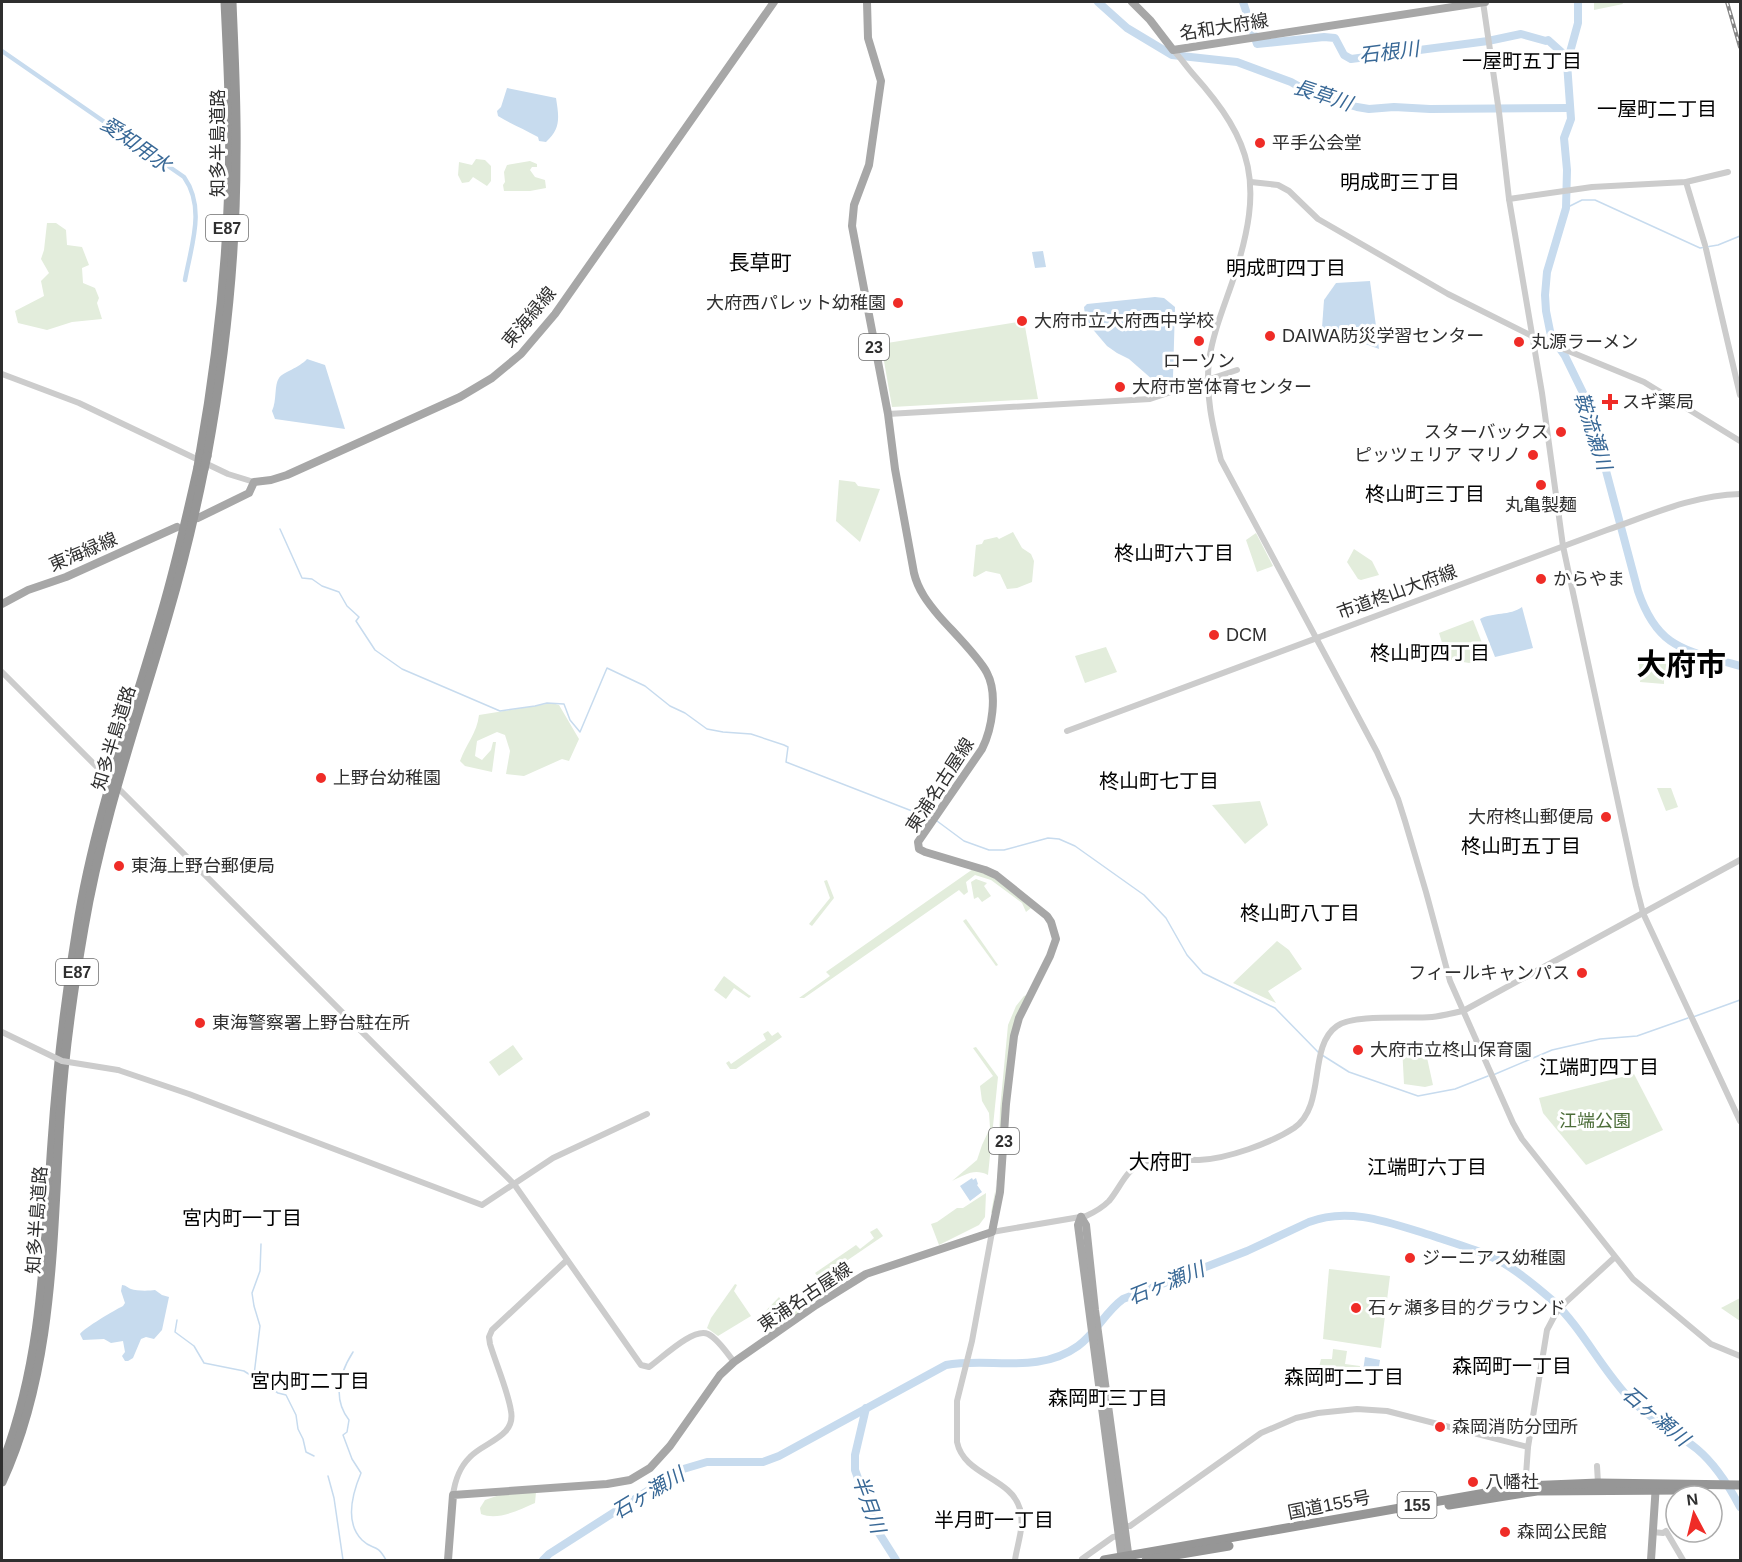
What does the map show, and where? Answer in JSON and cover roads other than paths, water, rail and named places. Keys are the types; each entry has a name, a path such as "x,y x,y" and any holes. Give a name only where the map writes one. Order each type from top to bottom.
{"highway":[{"name":"知多半島道路","path":"2,1482 32,1392 46,1318 63,1077 84,925 114,796 182,565 203,455 216,350 227,229 231,8 224,2"},
{"name":"知多半島道路","path":"2,1465 26,1391 40,1308 57,1073 77,924 107,795 176,563 201,468"},
{"name":"国道155号","path":"1104,1560 1125,1559 1525,1489 1598,1483 1739,1488"},
{"name":"国道155号","path":"1146,1560 1525,1489 1656,1486"}],"main road":[{"name":"東海緑線","path":"254,482 287,476 460,397 492,378 521,354 555,314 774,2"},
{"name":"東浦名古屋線","path":"453,1495 607,1484 630,1480 650,1468 658,1460 710,1387 734,1362 816,1305 866,1274 992,1232 1000,1192 1006,1104 1014,1036 1019,1018 1056,939 1047,916 996,875 920,849 918,842 986,741 992,709 991,687 987,673 931,607 915,580 895,469 888,414 852,226 854,205 869,165 881,81 868,38 867,2"},
{"name":"名和大府線","path":"1132,2 1150,20 1174,51 1483,2"},
{"path":"198,518 249,493 254,482"},
{"name":"東海緑線","path":"2,604 28,590 66,577 177,527"},
{"path":"1082,1217 1086,1225 1096,1339 1119,1536 1125,1559"},
{"path":"1082,1217 1078,1225 1090,1319 1096,1339 1124,1526 1125,1559"},
{"path":"1651,1560 1656,1486"},
{"path":"448,1560 453,1495"}],"street":[{"path":"1483,2 1499,109 1509,200 1563,546 1642,913 1740,1121"},
{"path":"1174,51 1212,95 1230,122 1244,147 1251,182 1248,228 1212,347 1208,381 1211,418 1221,460 1377,752 1398,799 1447,971 1492,1079 1522,1139 1633,1279 1711,1344 1740,1356"},
{"path":"1509,200 1618,184 1686,182 1728,172"},
{"path":"1251,182 1278,185 1289,191 1318,219 1448,294 1532,336 1644,382 1740,441"},
{"path":"1686,182 1705,247 1740,394"},
{"path":"888,414 1150,399 1237,370"},
{"path":"2,374 79,403 228,474 254,482"},
{"name":"市道柊山大府線","path":"1068,731 1607,530 1693,501 1714,496 1740,494"},
{"path":"2,672 106,776"},
{"path":"120,790 514,1184 641,1365 648,1367 699,1332 705,1332 713,1337 734,1362"},
{"path":"1016,1560 1022,1518 1017,1502 1005,1488 973,1467 958,1448 957,1401 968,1358 992,1232 1082,1217 1100,1209 1131,1169 1138,1164 1155,1159 1199,1160 1219,1157 1260,1144 1296,1127 1304,1118 1313,1098 1328,1035 1338,1026 1353,1020 1432,1017 1463,1011 1740,861"},
{"path":"2,1032 46,1055 63,1061 118,1070 189,1094 482,1205 553,1158 646,1114"},
{"path":"1525,1489 1528,1447 1544,1343 1554,1316 1615,1257"},
{"path":"453,1495 455,1482 464,1463 478,1450 505,1434 511,1424 511,1411 489,1336 492,1330 567,1260"},
{"path":"1124,1526 1130,1526 1261,1433 1296,1418 1318,1413 1357,1409 1387,1411 1528,1447"},
{"path":"1597,1466 1598,1483"},
{"path":"1652,1532 1666,1531 1683,1560"},
{"path":"1082,1559 1113,1537 1119,1536"}],"water":[{"path":"507,88 556,98 557,127 546,142 539,141 538,137 498,116 497,111 501,107"},
{"path":"1043,251 1046,267 1035,268 1032,252"},
{"path":"1370,281 1379,349 1322,328 1324,300 1336,283"},
{"path":"1164,298 1175,307 1173,378 1167,385 1153,380 1129,359 1107,346 1090,326 1085,315 1084,307 1087,304"},
{"path":"307,359 325,365 345,429 275,419 272,411 279,378"},
{"path":"1522,607 1533,648 1495,657 1480,619 1512,612"},
{"path":"972,1178 973,1180 976,1178 977,1185 982,1192 970,1201 960,1186"},
{"path":"122,1285 136,1290 155,1290 169,1297 162,1330 154,1339 146,1337 141,1339 133,1358 128,1361 125,1361 122,1356 125,1352 123,1341 111,1343 104,1339 83,1340 80,1334 123,1306 125,1303 121,1291"},
{"path":"1365,1357 1380,1360 1378,1373 1363,1371"}],"waterway":[{"name":"長草川","path":"1098,2 1127,28 1172,55 1237,62 1291,82 1314,95 1357,107 1369,109 1394,107 1570,108"},
{"name":"石根川","path":"1243,2 1257,44 1324,37 1335,38 1344,55 1351,59 1488,41 1521,34 1548,40 1568,58"},
{"name":"鞍流瀬川","path":"1578,2 1578,23 1567,63 1571,119 1564,138 1567,170 1566,208 1547,272 1545,295 1551,336 1565,356 1588,403 1638,591 1646,611 1655,625 1676,645 1740,666"},
{"name":"愛知用水","path":"2,51 184,177 191,189 196,214 185,280"},
{"path":"1566,208 1582,200 1595,200 1700,248 1718,245 1740,236"},
{"path":"280,529 302,578 312,579 322,586 339,592 347,606 359,617 356,621 375,650 402,669 500,711 547,703 564,704 570,720 580,732 607,668 645,686 670,706 685,713 707,729 751,734 784,745 788,747 786,762 930,818"},
{"path":"937,821 964,841 989,850 1004,850 1048,838 1059,839 1075,846 1144,895 1166,918 1187,955 1203,973 1275,1008 1318,1052"},
{"path":"1693,1017 1740,1000"},
{"path":"1493,1075 1552,1050 1600,1039 1637,1036 1688,1018"},
{"path":"1322,1055 1349,1072 1418,1096 1455,1089 1488,1076"},
{"name":"石ヶ瀬川","path":"543,1560 680,1470 707,1462 763,1462 779,1456 946,1365 1030,1363 1063,1355 1084,1341 1123,1299 1247,1251 1309,1222 1340,1216 1371,1218 1451,1242 1496,1259 1523,1276 1563,1311 1631,1400 1710,1461 1740,1507"},
{"path":"254,1375 260,1326 252,1293 260,1271 261,1244"},
{"path":"177,1320 175,1332 194,1346 204,1363 244,1371 278,1393 286,1395 296,1415 306,1452 314,1456"},
{"path":"353,1352 344,1369 339,1386 340,1403 349,1420 347,1432 343,1435 352,1459 361,1473 353,1498 353,1525 362,1540 380,1551 386,1560"},
{"name":"半月川","path":"866,1408 855,1455 855,1470 877,1530 896,1560"},
{"path":"328,1476 334,1498 343,1560"}],"railway":[{"path":"1727,2 1740,47"}],"place":[{"name":"平手公会堂","path":"1260,143"},
{"name":"大府西パレット幼稚園","path":"898,303"},
{"name":"大府市立大府西中学校","path":"1022,321"},
{"name":"DAIWA防災学習センター","path":"1270,336"},
{"name":"ローソン","path":"1199,341"},
{"name":"丸源ラーメン","path":"1519,342"},
{"name":"大府市営体育センター","path":"1120,387"},
{"name":"スギ薬局","path":"1610,402"},
{"name":"スターバックス","path":"1561,432"},
{"name":"ピッツェリア マリノ","path":"1533,455"},
{"name":"丸亀製麺","path":"1541,485"},
{"name":"からやま","path":"1541,579"},
{"name":"DCM","path":"1214,635"},
{"name":"上野台幼稚園","path":"321,778"},
{"name":"大府柊山郵便局","path":"1606,817"},
{"name":"東海上野台郵便局","path":"119,866"},
{"name":"フィールキャンパス","path":"1582,973"},
{"name":"東海警察署上野台駐在所","path":"200,1023"},
{"name":"大府市立柊山保育園","path":"1358,1050"},
{"name":"ジーニアス幼稚園","path":"1410,1258"},
{"name":"石ヶ瀬多目的グラウンド","path":"1356,1308"},
{"name":"森岡消防分団所","path":"1440,1427"},
{"name":"八幡社","path":"1473,1482"},
{"name":"森岡公民館","path":"1505,1532"}],"district":[{"name":"一屋町五丁目","path":"1522,61"},
{"name":"一屋町二丁目","path":"1657,109"},
{"name":"明成町三丁目","path":"1400,182"},
{"name":"長草町","path":"760,263"},
{"name":"明成町四丁目","path":"1286,268"},
{"name":"柊山町三丁目","path":"1425,494"},
{"name":"柊山町六丁目","path":"1174,553"},
{"name":"柊山町四丁目","path":"1430,653"},
{"name":"大府市","path":"1681,665"},
{"name":"柊山町七丁目","path":"1159,781"},
{"name":"柊山町五丁目","path":"1521,846"},
{"name":"柊山町八丁目","path":"1300,913"},
{"name":"江端町四丁目","path":"1599,1067"},
{"name":"大府町","path":"1160,1162"},
{"name":"江端町六丁目","path":"1427,1167"},
{"name":"宮内町一丁目","path":"242,1218"},
{"name":"森岡町一丁目","path":"1512,1366"},
{"name":"森岡町二丁目","path":"1344,1377"},
{"name":"宮内町二丁目","path":"310,1381"},
{"name":"森岡町三丁目","path":"1108,1398"},
{"name":"半月町一丁目","path":"994,1520"}],"park label":[{"name":"江端公園","path":"1595,1121"}]}
